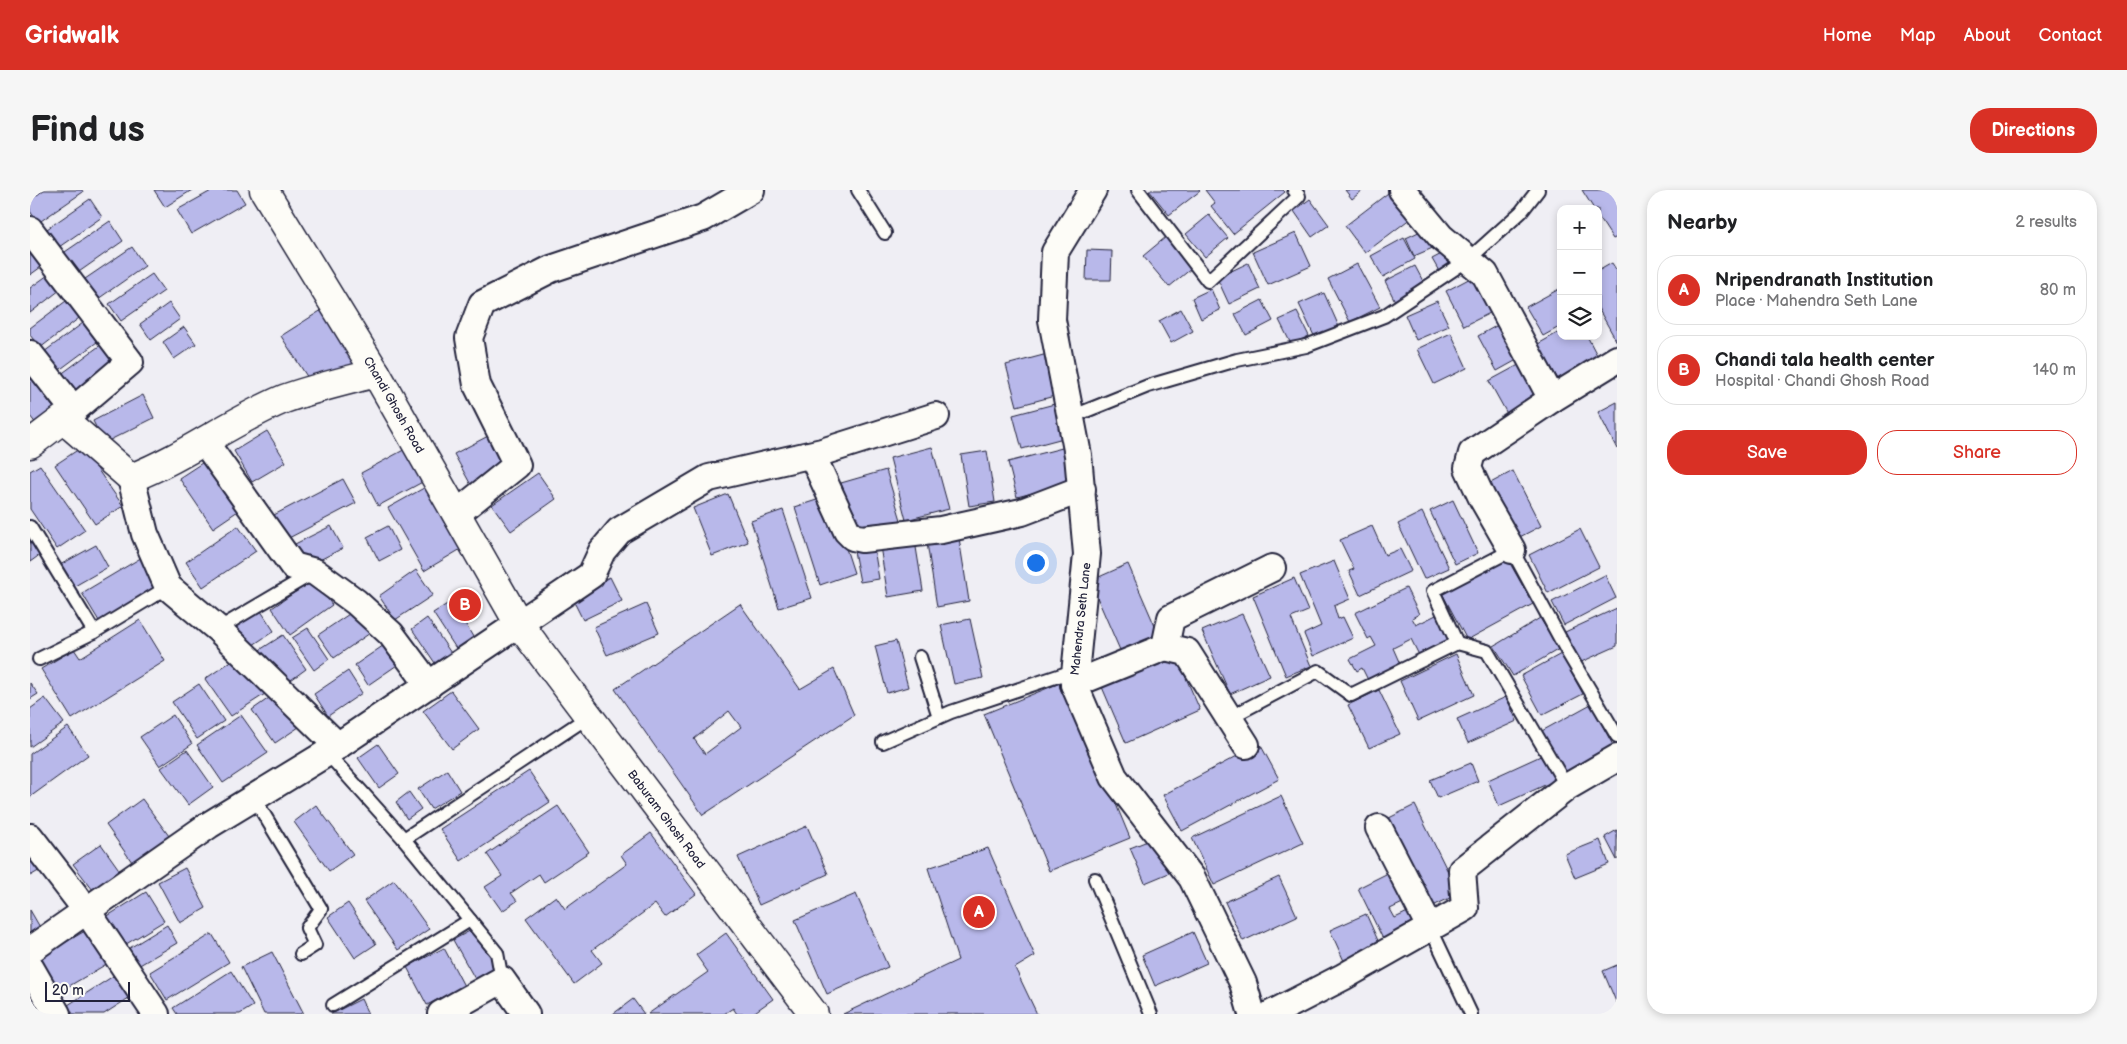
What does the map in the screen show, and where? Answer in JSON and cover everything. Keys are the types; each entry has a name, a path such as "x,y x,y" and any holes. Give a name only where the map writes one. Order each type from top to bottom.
{"street":[{"name":"Chandi Ghosh Road","path":"264,190 376,372 519,624"},
{"name":"Mahendra Seth Lane","path":"1093,190 1054,252 1052,320 1072,417 1082,490 1087,554 1075,677 1114,777 1192,878 1243,983 1252,1014"},
{"path":"1402,190 1441,237 1470,259 1485,274 1552,399"},
{"path":"456,514 517,465 477,385 469,338 482,304 551,269 703,218 739,193"},
{"path":"30,230 130,362 30,444"},
{"path":"30,354 68,414 131,478 145,534 168,587 218,629 332,749"},
{"path":"1512,550 1482,498 1468,468 1472,453 1552,399 1617,359"},
{"path":"131,478 160,467 204,441 284,399 376,372"},
{"path":"30,950 209,824 332,749 591,576 602,551 619,531 709,478 812,455 936,416"},
{"path":"204,441 293,566 316,572 356,602 391,634 429,685"},
{"path":"812,455 847,531 853,538 941,530 1022,512 1082,490"},
{"path":"1165,647 1170,618 1272,568"},
{"name":"Baburam Ghosh Road","path":"519,624 814,1014"},
{"path":"1075,677 1165,647 1187,652 1246,745"},
{"path":"1271,1014 1343,977 1464,908 1462,870 1567,787 1617,758"},
{"path":"1379,828 1430,927"},
{"path":"30,837 87,911 156,1014"},
{"path":"30,967 57,1014"},
{"path":"441,1014 502,980 526,1014"}],"lane":[{"path":"858,190 885,233"},
{"path":"1138,190 1208,280 1298,196 1294,190"},
{"path":"1072,417 1148,386 1237,360 1306,346 1384,316 1470,259 1521,212 1538,190"},
{"path":"30,527 94,632"},
{"path":"1457,643 1432,591 1512,550 1568,653 1617,736"},
{"path":"218,629 316,572"},
{"path":"39,660 94,632 168,587"},
{"path":"1229,718 1318,671 1351,695 1457,643 1487,651 1567,787"},
{"path":"920,658 939,717"},
{"path":"883,742 939,717 1075,677"},
{"path":"404,840 588,717"},
{"path":"332,749 497,953 502,980"},
{"path":"254,798 322,909 307,928 315,944 301,954"},
{"path":"1095,879 1151,1014"},
{"path":"333,1004 470,920"},
{"path":"1430,927 1471,1014"}],"building":[{"path":"44,190 82,190 83,192 38,223 30,211 30,200"},
{"path":"154,190 192,190 165,207"},
{"path":"213,190 237,190 245,203 191,234 177,210"},
{"path":"1149,190 1199,190 1200,191 1169,215"},
{"path":"1205,190 1283,190 1285,192 1233,234 1211,206 1215,203"},
{"path":"1345,190 1363,190 1352,199"},
{"path":"1392,190 1415,215 1365,253 1345,226"},
{"path":"1582,190 1617,190 1617,237 1613,239 1602,222 1602,205 1591,205"},
{"path":"90,199 102,217 59,247 47,229"},
{"path":"1310,199 1329,225 1312,237 1294,211"},
{"path":"1209,215 1228,238 1205,257 1186,234"},
{"path":"110,221 123,241 76,274 62,254"},
{"path":"1427,228 1435,247 1414,256 1406,238"},
{"path":"1296,233 1311,266 1268,285 1253,252"},
{"path":"1166,237 1192,268 1169,287 1143,256"},
{"path":"1404,238 1415,259 1383,277 1371,256"},
{"path":"132,247 145,266 98,299 85,279"},
{"path":"1451,249 1459,263 1440,273 1432,259"},
{"path":"1087,250 1112,251 1111,280 1086,280"},
{"path":"30,251 41,267 30,275"},
{"path":"1248,263 1260,289 1229,304 1217,278"},
{"path":"1612,263 1617,271 1617,342 1602,315 1602,269"},
{"path":"1357,264 1380,307 1350,322 1328,279"},
{"path":"1415,266 1425,285 1395,301 1385,281"},
{"path":"152,274 164,291 121,321 109,304"},
{"path":"1478,274 1496,310 1464,326 1446,291"},
{"path":"48,275 60,290 30,313 30,288"},
{"path":"1211,289 1220,310 1201,319 1192,298"},
{"path":"1557,290 1557,328 1543,336 1526,307"},
{"path":"1324,293 1340,329 1316,340 1299,304"},
{"path":"70,298 83,315 40,348 30,335 30,328"},
{"path":"1262,300 1273,321 1246,335 1235,314"},
{"path":"1437,301 1449,326 1416,340 1405,315"},
{"path":"169,303 180,319 151,340 140,324"},
{"path":"328,306 361,360 315,389 281,336"},
{"path":"1181,309 1193,331 1171,343 1159,321"},
{"path":"1297,312 1309,336 1291,344 1279,320"},
{"path":"1505,321 1524,356 1497,371 1478,336"},
{"path":"83,323 97,342 58,371 44,352"},
{"path":"184,327 196,344 174,359 163,342"},
{"path":"1451,333 1467,368 1434,384 1417,349"},
{"path":"1557,333 1557,340 1589,340 1598,357 1558,379 1538,344"},
{"path":"106,341 119,359 76,396 60,375"},
{"path":"1051,353 1062,394 1017,406 1006,365"},
{"path":"1526,361 1547,399 1510,419 1489,381"},
{"path":"30,376 56,411 37,425 30,416"},
{"path":"143,395 154,418 104,443 93,421"},
{"path":"1062,402 1071,436 1022,449 1013,415"},
{"path":"1617,402 1617,449 1598,412"},
{"path":"267,431 286,462 252,482 234,451"},
{"path":"490,435 507,466 471,485 454,454"},
{"path":"411,446 428,479 378,506 361,473"},
{"path":"82,447 123,506 95,524 55,465"},
{"path":"932,447 949,509 906,520 890,458"},
{"path":"1066,447 1075,482 1017,497 1008,462"},
{"path":"987,451 995,502 969,506 961,455"},
{"path":"205,461 238,511 213,528 179,478"},
{"path":"40,465 85,530 57,549 30,509 30,471"},
{"path":"886,470 901,520 856,533 841,483"},
{"path":"1513,471 1541,526 1510,542 1483,487"},
{"path":"538,473 556,499 511,531 492,505"},
{"path":"343,479 356,503 285,540 272,516"},
{"path":"431,484 466,546 424,571 388,508"},
{"path":"728,494 748,542 712,556 693,508"},
{"path":"829,496 854,573 820,585 795,507"},
{"path":"1453,500 1478,553 1455,564 1430,511"},
{"path":"783,510 812,598 779,608 751,521"},
{"path":"1422,512 1449,568 1424,579 1398,524"},
{"path":"238,526 256,551 203,587 186,562"},
{"path":"331,526 343,548 306,567 295,544"},
{"path":"388,526 400,550 379,561 367,537"},
{"path":"1372,526 1385,555 1400,549 1411,571 1360,595 1349,571 1354,569 1340,540"},
{"path":"1580,529 1599,567 1548,593 1529,555"},
{"path":"30,538 41,554 30,562"},
{"path":"959,538 969,601 937,607 927,543"},
{"path":"915,541 923,591 888,597 880,546"},
{"path":"873,542 879,579 860,582 853,546"},
{"path":"96,545 108,567 73,587 60,565"},
{"path":"144,556 161,585 99,621 82,593"},
{"path":"1507,558 1533,604 1467,640 1442,593"},
{"path":"1334,561 1350,599 1334,606 1338,619 1343,617 1353,638 1313,656 1304,634 1321,626 1300,575"},
{"path":"1128,564 1161,640 1123,657 1090,581"},
{"path":"416,570 433,595 395,620 379,596"},
{"path":"1605,575 1616,598 1564,625 1552,602"},
{"path":"610,577 622,601 583,620 571,596"},
{"path":"1294,578 1308,611 1291,618 1311,666 1286,676 1253,596"},
{"path":"314,579 332,605 290,635 272,608"},
{"path":"1406,588 1419,614 1412,618 1416,625 1436,615 1450,641 1420,657 1411,639 1393,648 1400,664 1368,680 1362,668 1357,671 1350,659 1376,646 1371,637 1368,639 1355,613"},
{"path":"452,601 476,642 459,653 433,613"},
{"path":"646,604 659,633 607,655 594,627"},
{"path":"740,604 800,689 834,669 854,715 703,815 615,689","holes":["729,711 741,727 705,754 694,739"]},
{"path":"259,608 274,631 244,651 228,629"},
{"path":"358,608 373,631 334,658 318,635"},
{"path":"1617,608 1617,646 1579,663 1565,632"},
{"path":"1242,614 1270,676 1230,694 1202,631"},
{"path":"427,618 453,656 437,666 412,629"},
{"path":"1540,618 1559,649 1513,676 1494,646"},
{"path":"970,619 983,678 954,684 941,625"},
{"path":"140,620 165,661 72,719 41,669 74,649 80,658"},
{"path":"308,628 329,659 314,670 292,638"},
{"path":"283,635 306,669 280,688 255,653"},
{"path":"390,641 403,661 368,685 355,665"},
{"path":"896,641 908,687 887,693 875,646"},
{"path":"1456,654 1474,695 1418,721 1400,681"},
{"path":"1561,654 1583,694 1542,715 1521,676"},
{"path":"1176,655 1200,710 1126,743 1102,687"},
{"path":"239,656 265,694 231,716 205,679"},
{"path":"348,671 362,693 328,716 314,694"},
{"path":"1065,681 1130,838 1049,871 984,714"},
{"path":"30,683 38,694 30,699"},
{"path":"199,684 224,721 197,739 172,702"},
{"path":"1379,690 1400,734 1369,748 1348,705"},
{"path":"279,691 302,725 275,743 252,710"},
{"path":"451,691 479,729 452,749 423,711"},
{"path":"1506,697 1517,721 1468,743 1457,719"},
{"path":"45,698 64,723 30,747 30,709"},
{"path":"1591,704 1615,749 1564,777 1540,732"},
{"path":"173,715 192,744 160,766 140,737"},
{"path":"241,715 268,753 223,783 197,745"},
{"path":"68,727 88,755 30,797 30,754"},
{"path":"378,744 399,774 379,788 358,758"},
{"path":"1260,744 1279,779 1182,831 1163,795"},
{"path":"187,750 213,787 188,805 161,768"},
{"path":"1545,754 1556,780 1499,806 1488,780"},
{"path":"1471,763 1478,781 1438,798 1430,780"},
{"path":"447,770 460,791 431,809 418,789"},
{"path":"529,771 550,802 461,861 440,829"},
{"path":"409,792 421,809 407,819 396,802"},
{"path":"1281,796 1303,843 1214,885 1192,838"},
{"path":"142,799 169,836 132,862 106,825"},
{"path":"316,805 353,854 329,871 294,822"},
{"path":"1415,805 1457,890 1450,894 1452,897 1433,906 1383,821"},
{"path":"558,806 589,852 544,882 539,874 511,893 517,901 502,911 485,887 502,876 487,854"},
{"path":"807,826 828,874 759,905 738,857"},
{"path":"1617,830 1617,860 1605,837"},
{"path":"651,833 696,894 665,917 655,904 592,950 602,963 574,984 526,918 556,896 565,909 627,864 621,855"},
{"path":"1155,838 1169,873 1145,883 1130,848"},
{"path":"1600,840 1609,864 1575,878 1565,854"},
{"path":"101,844 123,875 96,894 73,864"},
{"path":"988,848 1035,956 1015,968 1037,1014 843,1014 958,960 928,868"},
{"path":"30,849 42,869 30,876"},
{"path":"185,868 206,908 180,923 158,882"},
{"path":"1394,870 1409,900 1390,909 1395,918 1414,909 1419,921 1383,939 1358,888"},
{"path":"1279,877 1297,916 1243,941 1225,902"},
{"path":"394,880 429,929 398,950 364,901"},
{"path":"146,892 164,921 123,946 106,917"},
{"path":"856,894 888,967 827,994 795,920"},
{"path":"348,903 376,944 355,958 328,917"},
{"path":"30,910 41,929 30,936"},
{"path":"1366,914 1380,945 1344,961 1330,930"},
{"path":"167,925 177,943 138,966 128,949"},
{"path":"90,928 110,962 59,992 39,958"},
{"path":"475,928 497,968 475,979 453,940"},
{"path":"1193,932 1207,963 1155,986 1142,955"},
{"path":"726,933 773,999 752,1014 737,1014 733,1008 724,1014 648,1014 708,972 696,955"},
{"path":"212,934 229,962 167,1000 150,972"},
{"path":"444,948 464,986 427,1005 407,967"},
{"path":"272,952 303,1012 300,1014 264,1014 241,967"},
{"path":"1617,965 1617,1004 1603,971"},
{"path":"231,971 253,1006 240,1014 177,1014 173,1008"},
{"path":"118,973 132,996 104,1014 73,1014 68,1005"},
{"path":"361,999 368,1014 331,1014"},
{"path":"633,999 644,1014 613,1014"}],"place":[{"name":"Chandi tala health center","path":"465,605"},
{"name":"Nripendranath Institution","path":"979,912"}]}
